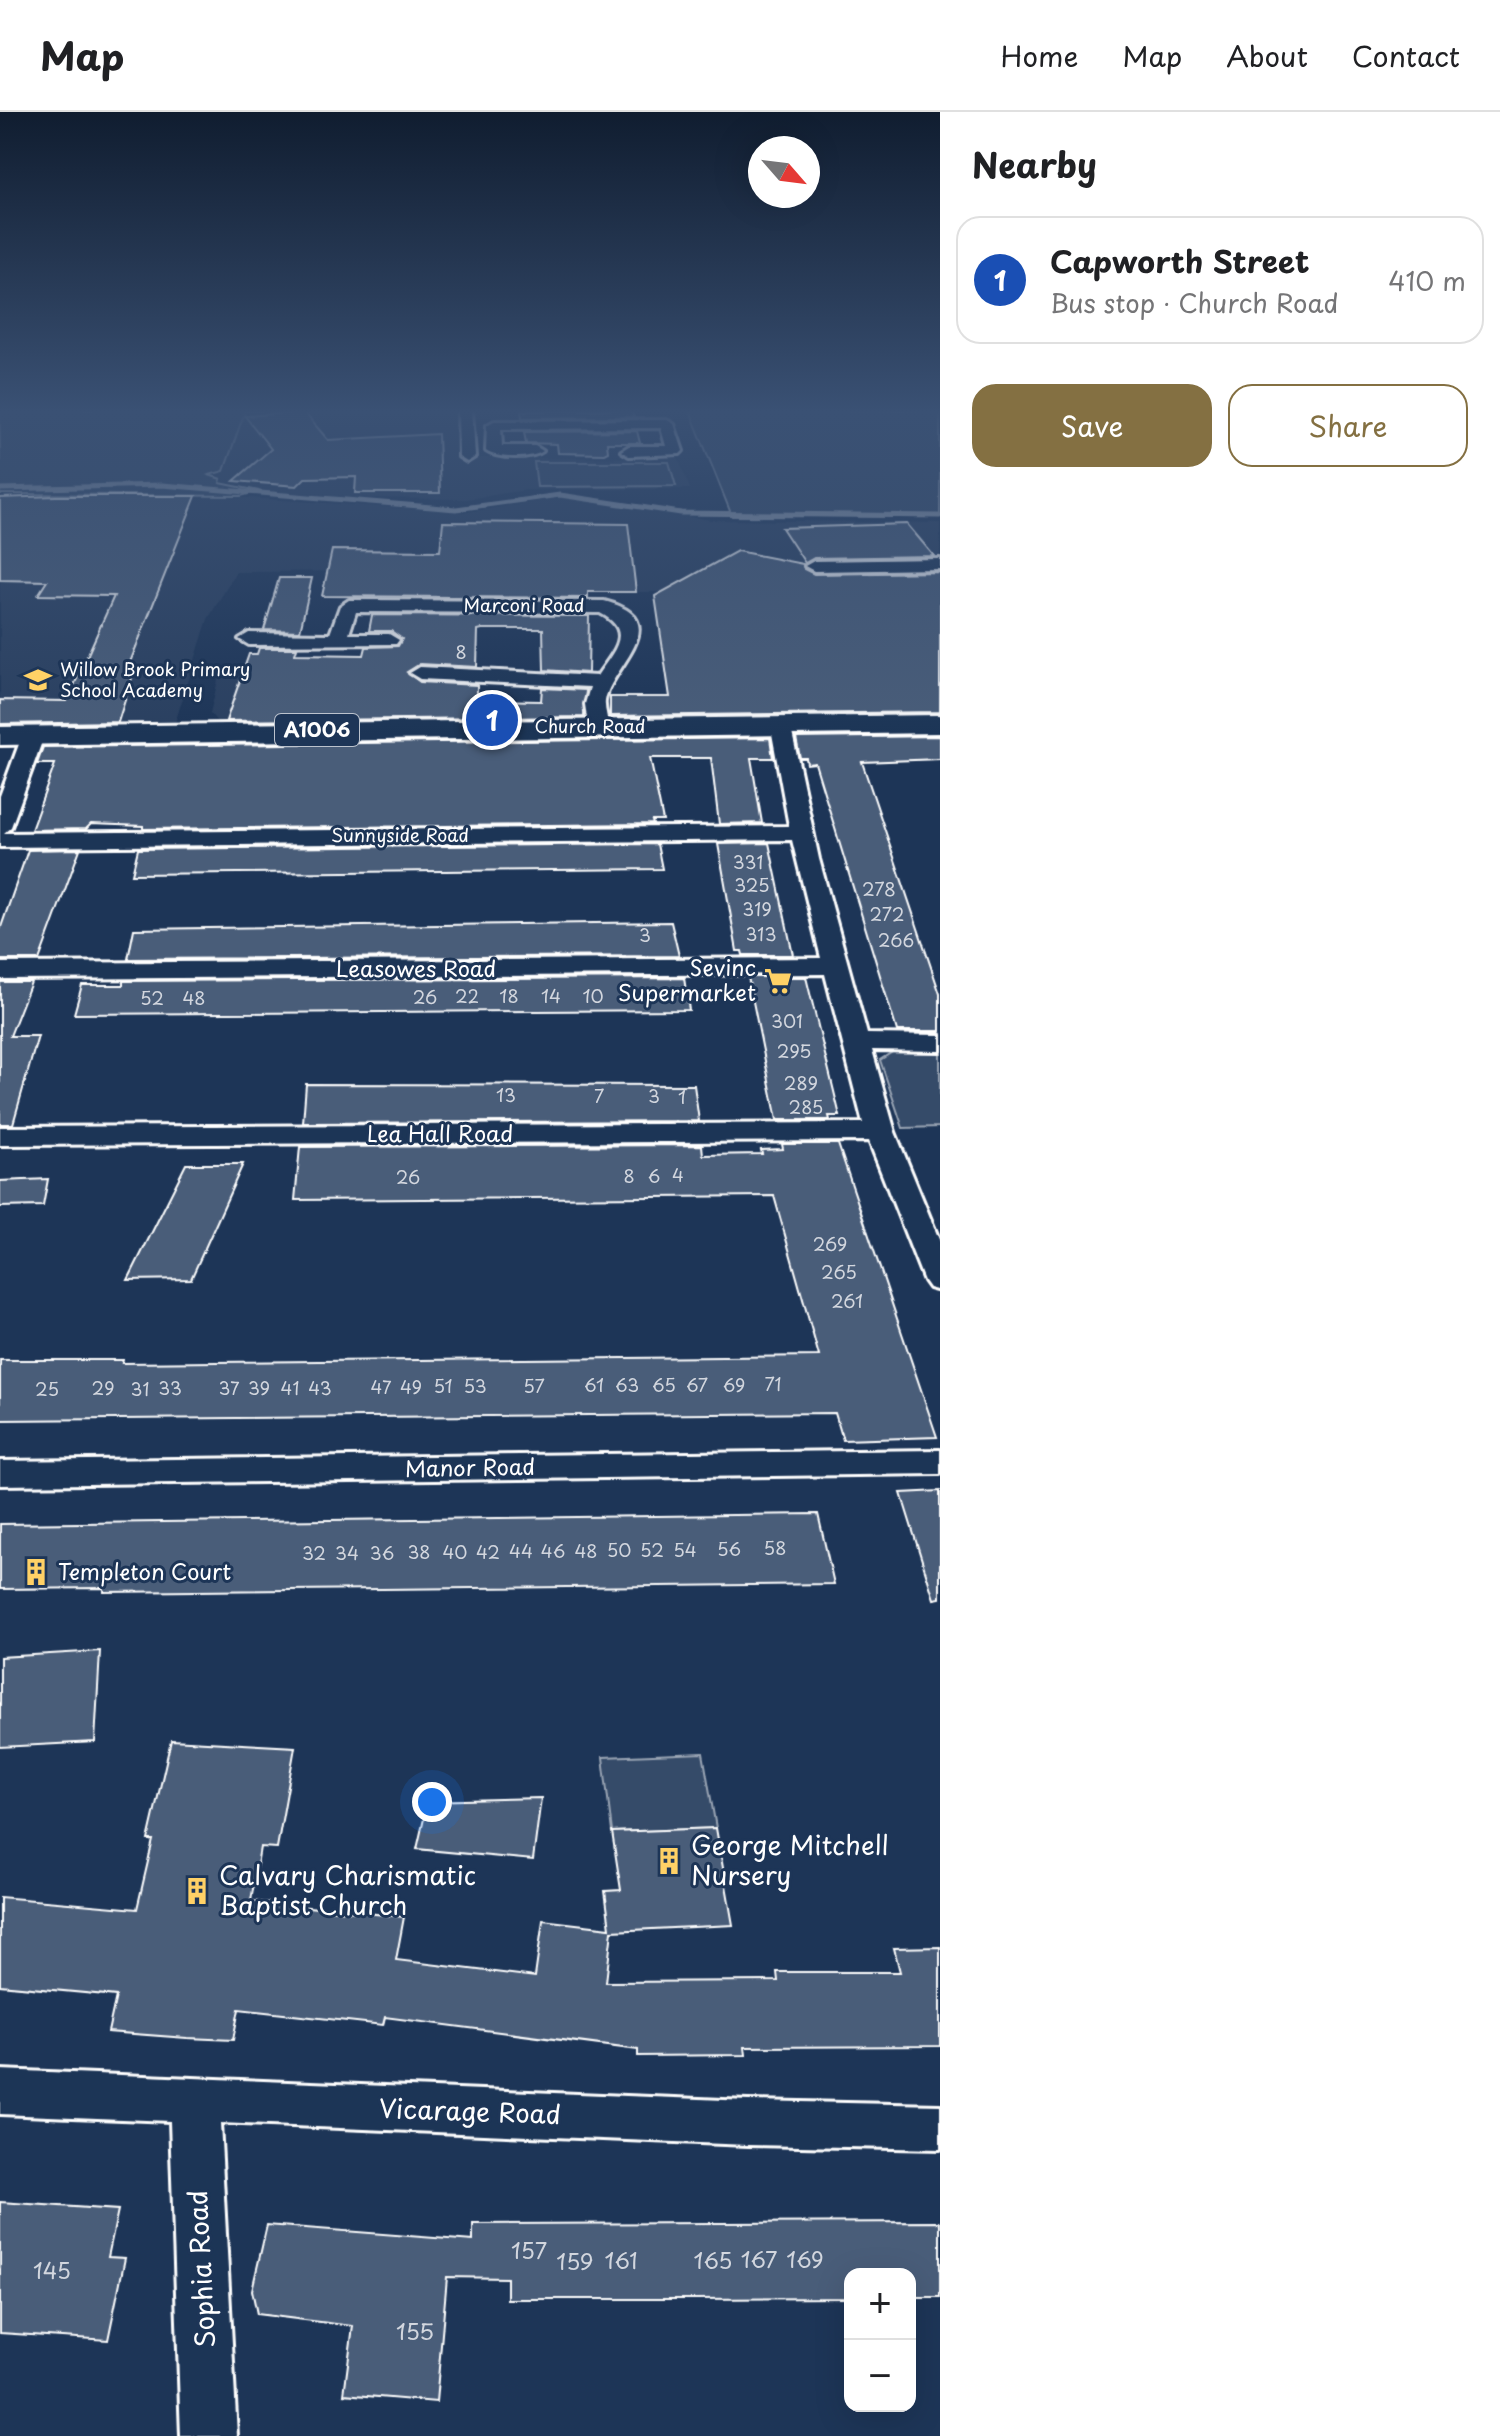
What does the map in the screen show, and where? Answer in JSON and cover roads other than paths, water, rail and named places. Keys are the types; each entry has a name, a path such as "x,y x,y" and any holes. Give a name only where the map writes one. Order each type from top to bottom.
{"main road":[{"name":"Church Road","path":"0,736 30,744 598,726 781,728 940,724"}],"street":[{"path":"814,566 940,564"},
{"name":"Marconi Road","path":"337,640 346,598 604,607 620,613 628,626 623,659 603,682 595,701 598,726"},
{"path":"249,639 389,640"},
{"path":"504,652 505,677"},
{"path":"420,673 603,682"},
{"path":"781,728 800,833 833,966 880,1132 940,1281"},
{"path":"0,827 30,744"},
{"name":"Sunnyside Road","path":"0,840 800,833"},
{"name":"Leasowes Road","path":"0,971 833,966"},
{"path":"857,1042 940,1043"},
{"name":"Lea Hall Road","path":"0,1136 880,1132"},
{"name":"Manor Road","path":"0,1473 940,1462"},
{"name":"Vicarage Road","path":"0,2092 748,2123 940,2127"},
{"name":"Sophia Road","path":"194,2101 209,2436"}],"place":[{"name":"Willow Brook Primary School Academy","path":"38,680"},
{"name":"Capworth Street","path":"492,720"},
{"name":"Sevinc Supermarket","path":"778,981"},
{"name":"Templeton Court","path":"36,1572"},
{"name":"George Mitchell Nursery","path":"669,1861"},
{"name":"Calvary Charismatic Baptist Church","path":"197,1891"}]}
